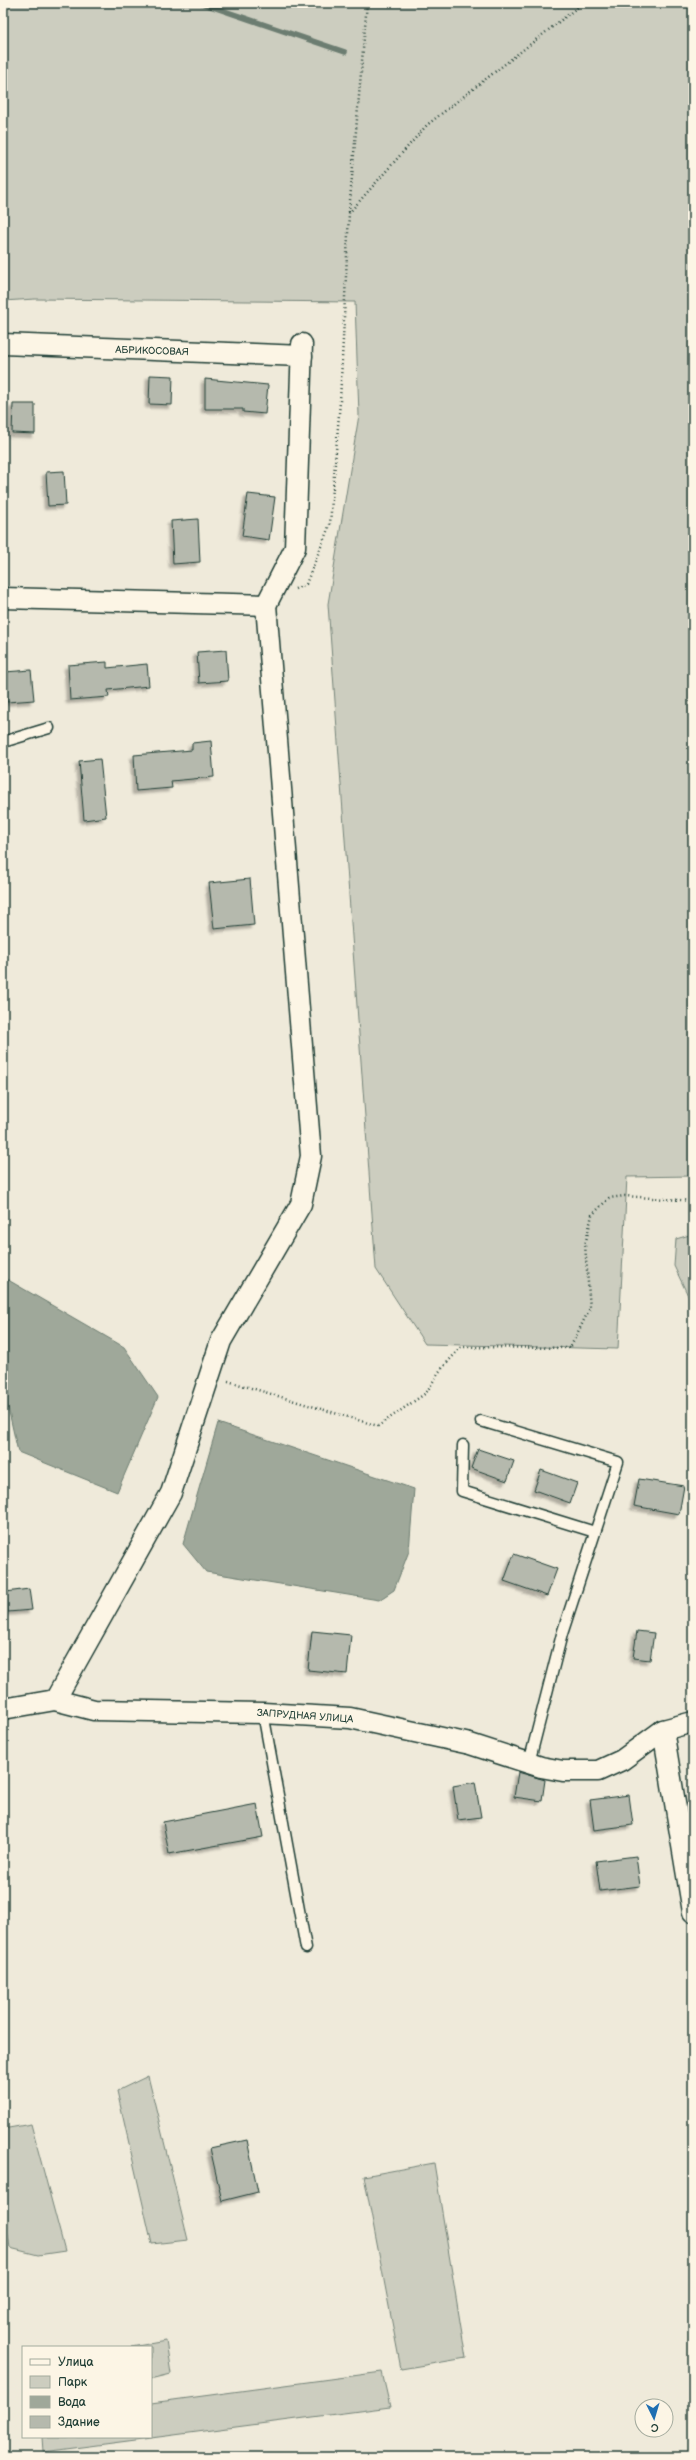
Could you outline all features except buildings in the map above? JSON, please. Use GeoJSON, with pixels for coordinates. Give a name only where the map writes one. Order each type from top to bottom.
{"type":"FeatureCollection","features":[{"type":"Feature","properties":{"kind":"street","name":"АБРИКОСОВАЯ"},"geometry":{"type":"LineString","coordinates":[[3,344],[302,350],[295,548],[266,604]]}},
{"type":"Feature","properties":{"kind":"street"},"geometry":{"type":"LineString","coordinates":[[3,598],[266,604],[311,1156],[301,1204],[221,1341],[171,1493],[55,1700]]}},
{"type":"Feature","properties":{"kind":"street","name":"ЗАПРУДНАЯ УЛИЦА"},"geometry":{"type":"LineString","coordinates":[[3,1709],[55,1700],[94,1710],[263,1713],[350,1718],[470,1744],[529,1763],[563,1771],[598,1771],[622,1760],[663,1730]]}},
{"type":"Feature","properties":{"kind":"street"},"geometry":{"type":"LineString","coordinates":[[693,1722],[663,1730],[691,1891],[693,1912]]}},
{"type":"Feature","properties":{"kind":"lane"},"geometry":{"type":"LineString","coordinates":[[3,742],[49,728]]}},
{"type":"Feature","properties":{"kind":"lane"},"geometry":{"type":"LineString","coordinates":[[481,1421],[618,1462],[562,1634],[529,1763]]}},
{"type":"Feature","properties":{"kind":"lane"},"geometry":{"type":"LineString","coordinates":[[463,1445],[462,1491],[595,1532]]}},
{"type":"Feature","properties":{"kind":"lane"},"geometry":{"type":"LineString","coordinates":[[263,1713],[306,1948]]}},
{"type":"Feature","properties":{"kind":"path"},"geometry":{"type":"LineString","coordinates":[[293,591],[306,584],[330,524],[340,402],[349,213],[367,3]]}},
{"type":"Feature","properties":{"kind":"path"},"geometry":{"type":"LineString","coordinates":[[349,213],[427,125],[584,3]]}},
{"type":"Feature","properties":{"kind":"path"},"geometry":{"type":"LineString","coordinates":[[210,1376],[378,1426],[426,1394],[439,1372],[461,1347],[570,1348],[590,1308],[585,1245],[592,1215],[610,1198],[625,1196],[693,1201]]}},
{"type":"Feature","properties":{"kind":"green space"},"geometry":{"type":"Polygon","coordinates":[[[3,3],[693,3],[693,1176],[627,1177],[618,1349],[425,1344],[376,1269],[328,604],[359,415],[355,302],[35,299],[3,301],[3,3]]]}},
{"type":"Feature","properties":{"kind":"green space"},"geometry":{"type":"Polygon","coordinates":[[[693,1234],[693,1306],[674,1266],[676,1239],[693,1234]]]}},
{"type":"Feature","properties":{"kind":"green space"},"geometry":{"type":"Polygon","coordinates":[[[148,2076],[188,2240],[152,2244],[117,2091],[148,2076]]]}},
{"type":"Feature","properties":{"kind":"green space"},"geometry":{"type":"Polygon","coordinates":[[[31,2124],[65,2251],[38,2255],[10,2248],[3,2203],[3,2129],[31,2124]]]}},
{"type":"Feature","properties":{"kind":"green space"},"geometry":{"type":"Polygon","coordinates":[[[434,2163],[466,2358],[401,2369],[364,2176],[434,2163]]]}},
{"type":"Feature","properties":{"kind":"green space"},"geometry":{"type":"Polygon","coordinates":[[[166,2341],[171,2374],[152,2379],[152,2346],[137,2346],[166,2341]]]}},
{"type":"Feature","properties":{"kind":"green space"},"geometry":{"type":"Polygon","coordinates":[[[382,2372],[390,2407],[152,2438],[152,2403],[382,2372]]]}},
{"type":"Feature","properties":{"kind":"green space"},"geometry":{"type":"Polygon","coordinates":[[[42,2438],[151,2438],[43,2452],[42,2438]]]}},
{"type":"Feature","properties":{"kind":"water"},"geometry":{"type":"Polygon","coordinates":[[[3,1277],[124,1347],[158,1397],[117,1492],[18,1452],[3,1385],[3,1277]]]}},
{"type":"Feature","properties":{"kind":"water"},"geometry":{"type":"Polygon","coordinates":[[[218,1423],[414,1489],[409,1551],[394,1590],[379,1600],[206,1572],[183,1544],[218,1423]]]}},
{"type":"Feature","properties":{"kind":"waterway"},"geometry":{"type":"LineString","coordinates":[[201,3],[345,52]]}}]}
